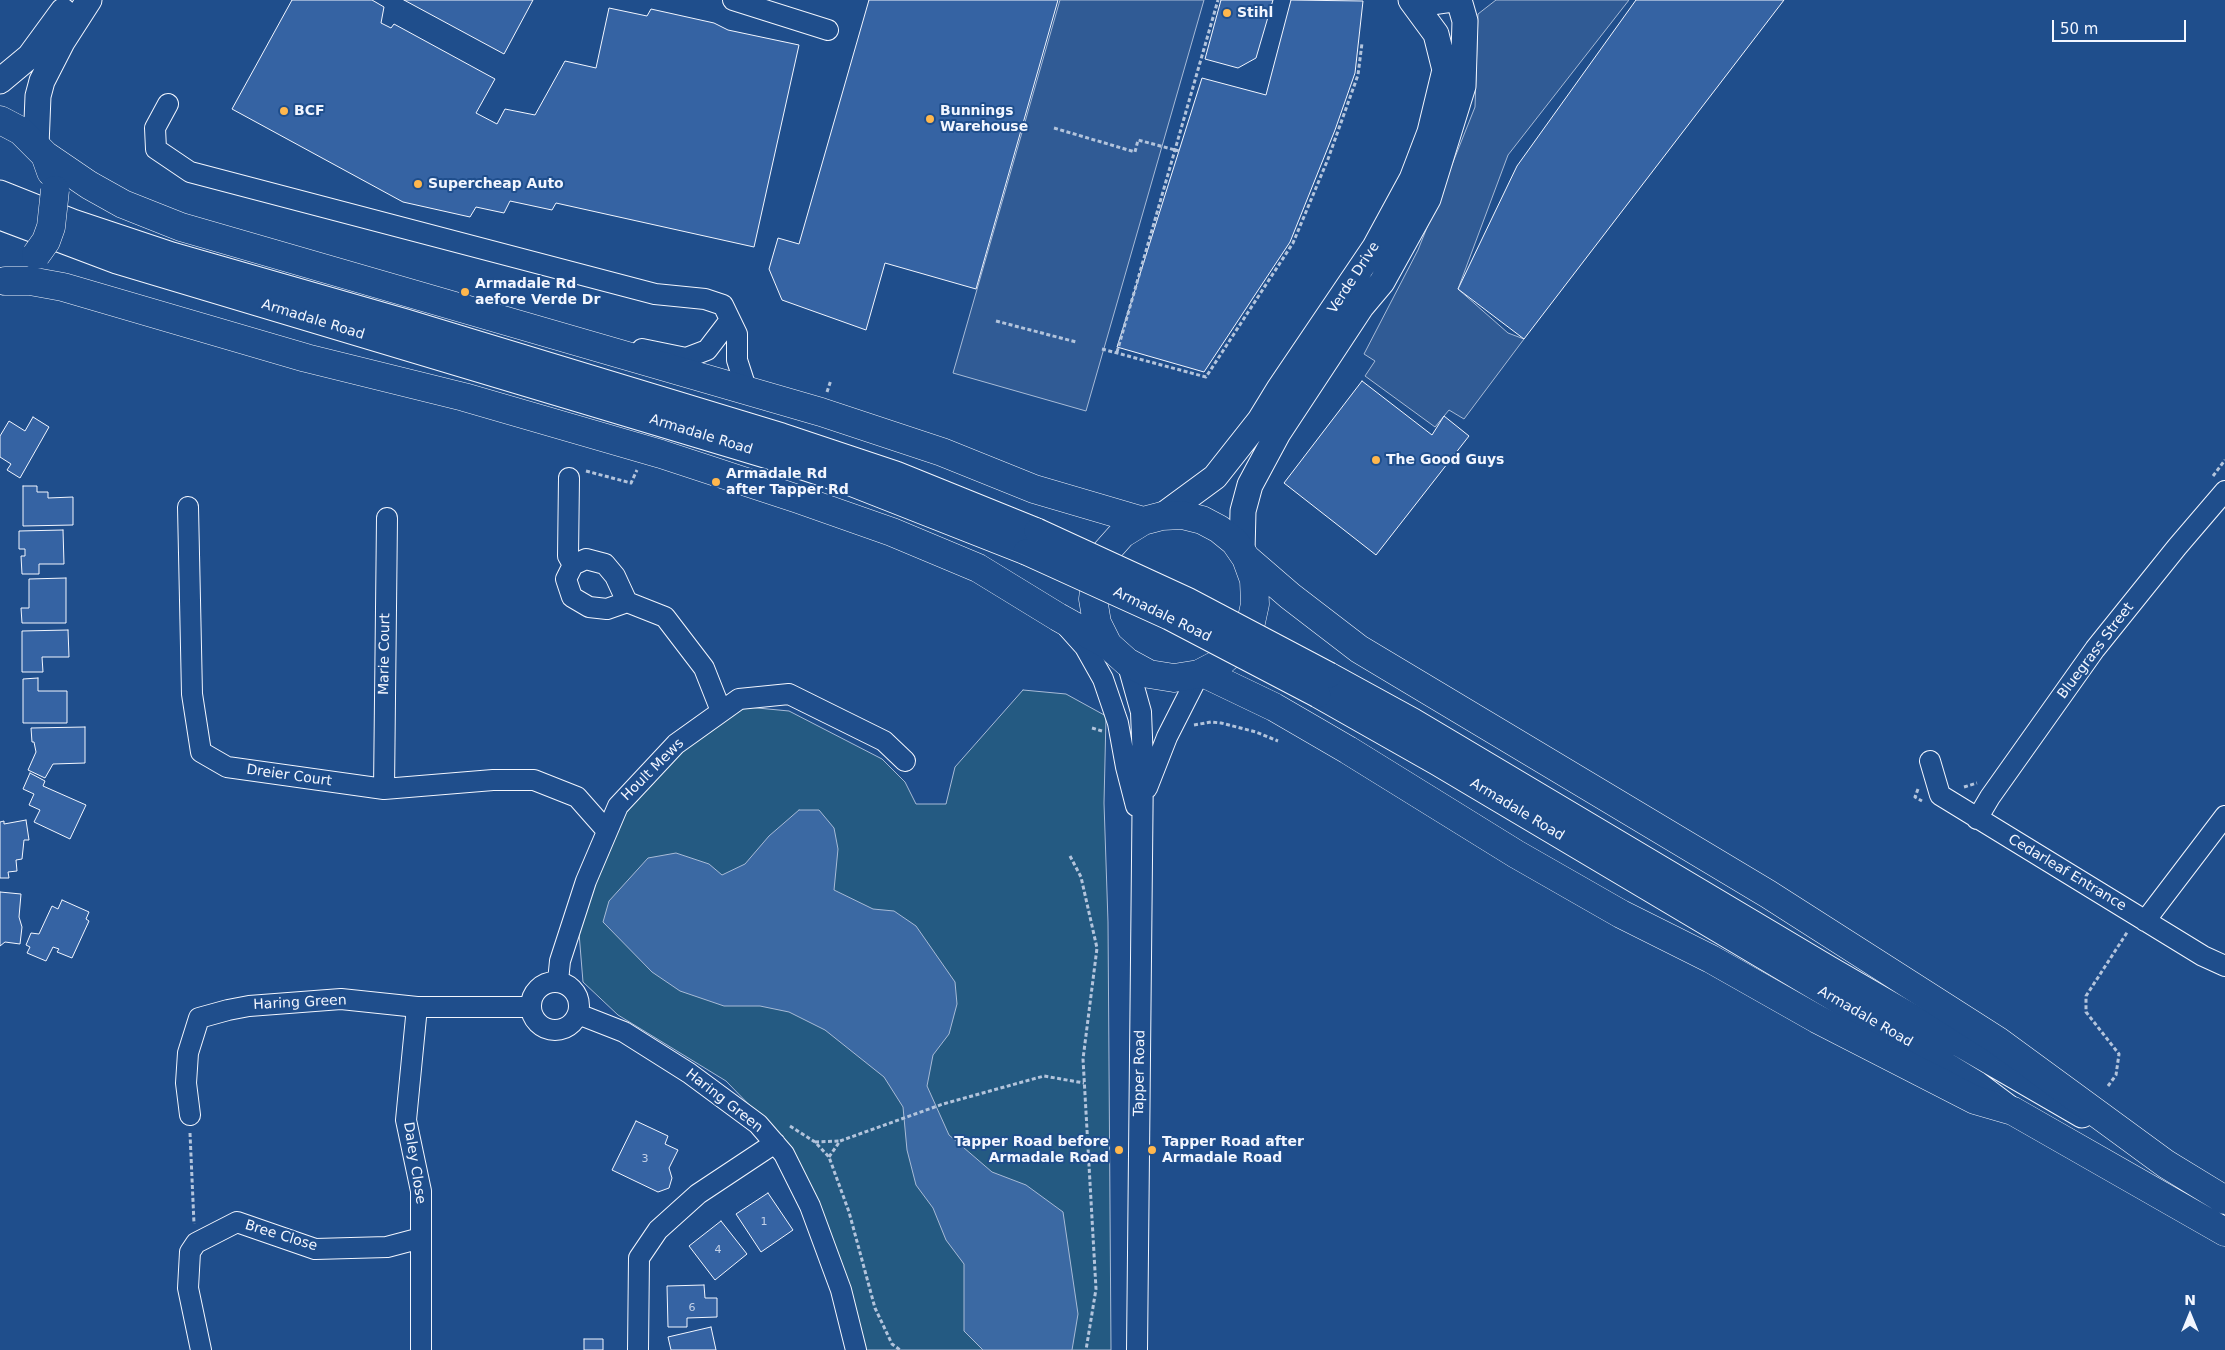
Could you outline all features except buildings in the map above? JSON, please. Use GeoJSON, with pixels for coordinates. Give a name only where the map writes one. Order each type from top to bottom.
{"type":"FeatureCollection","features":[{"type":"Feature","properties":{"kind":"highway"},"geometry":{"type":"LineString","coordinates":[[0,120],[21,132],[40,150],[88,185],[122,204],[181,227],[330,268],[867,426],[1034,489],[1153,519]]}},
{"type":"Feature","properties":{"kind":"highway"},"geometry":{"type":"LineString","coordinates":[[2,281],[21,271],[36,255],[46,241],[51,227],[54,190],[40,150]]}},
{"type":"Feature","properties":{"kind":"highway"},"geometry":{"type":"LineString","coordinates":[[2,281],[30,281],[63,287],[306,358],[464,397],[661,454],[873,526],[978,568],[1149,674],[1174,678],[1201,673],[1220,663],[1238,647],[1250,627],[1255,604],[1255,588],[1244,555]]}},
{"type":"Feature","properties":{"kind":"highway"},"geometry":{"type":"LineString","coordinates":[[1117,654],[1097,623],[1092,599],[1096,575],[1106,552],[1122,534],[1153,519],[1182,516],[1202,520],[1219,529],[1234,542],[1244,555],[1290,596],[1359,649],[1792,910],[1998,1042],[2166,1164]]}},
{"type":"Feature","properties":{"kind":"highway"},"geometry":{"type":"LineString","coordinates":[[1201,673],[1274,707],[1348,750],[1516,854],[1621,914],[1711,959],[1817,1019],[1975,1100],[2013,1111]]}},
{"type":"Feature","properties":{"kind":"highway","name":"Armadale Road"},"geometry":{"type":"LineString","coordinates":[[2013,1111],[2225,1232]]}},
{"type":"Feature","properties":{"kind":"highway","name":"Armadale Road"},"geometry":{"type":"LineString","coordinates":[[2166,1164],[2225,1200]]}},
{"type":"Feature","properties":{"kind":"main road"},"geometry":{"type":"LineString","coordinates":[[0,81],[30,56],[71,0]]}},
{"type":"Feature","properties":{"kind":"main road"},"geometry":{"type":"LineString","coordinates":[[40,150],[38,96],[42,82],[62,42],[89,0]]}},
{"type":"Feature","properties":{"kind":"main road","name":"Verde Drive"},"geometry":{"type":"LineString","coordinates":[[1153,519],[1215,477],[1260,420],[1279,388],[1375,246],[1412,179],[1430,132],[1445,70],[1436,34],[1411,0]]}},
{"type":"Feature","properties":{"kind":"main road"},"geometry":{"type":"LineString","coordinates":[[1416,0],[1426,3],[1447,0]]}},
{"type":"Feature","properties":{"kind":"main road","name":"Verde Drive"},"geometry":{"type":"LineString","coordinates":[[1244,555],[1243,511],[1250,485],[1278,433],[1361,308],[1382,282],[1428,199],[1463,86],[1465,21],[1459,0]]}},
{"type":"Feature","properties":{"kind":"main road","name":"Armadale Road"},"geometry":{"type":"LineString","coordinates":[[0,193],[73,222],[172,255],[406,322],[791,438],[896,474],[1031,542],[1169,617],[1323,685],[1413,721],[1836,973],[2166,1164]]}},
{"type":"Feature","properties":{"kind":"main road","name":"Armadale Road"},"geometry":{"type":"LineString","coordinates":[[0,217],[117,261],[775,458],[1031,542]]}},
{"type":"Feature","properties":{"kind":"main road","name":"Armadale Road"},"geometry":{"type":"LineString","coordinates":[[1323,685],[1438,763],[1916,1047],[1977,1084],[2013,1111]]}},
{"type":"Feature","properties":{"kind":"street"},"geometry":{"type":"LineString","coordinates":[[733,0],[828,30]]}},
{"type":"Feature","properties":{"kind":"street"},"geometry":{"type":"LineString","coordinates":[[168,104],[155,128],[156,149],[190,172],[655,294],[705,299],[723,305],[737,334],[737,360],[747,391]]}},
{"type":"Feature","properties":{"kind":"street"},"geometry":{"type":"LineString","coordinates":[[606,350],[648,348],[686,358],[707,350],[730,320]]}},
{"type":"Feature","properties":{"kind":"street"},"geometry":{"type":"LineString","coordinates":[[569,478],[568,556],[573,565]]}},
{"type":"Feature","properties":{"kind":"street","name":"Bluegrass Street"},"geometry":{"type":"LineString","coordinates":[[1977,819],[1990,796],[2095,650],[2177,546],[2225,491]]}},
{"type":"Feature","properties":{"kind":"street","name":"Dreier Court"},"geometry":{"type":"LineString","coordinates":[[188,507],[192,694],[201,752],[227,767],[384,789],[493,780],[534,780],[577,797],[607,831]]}},
{"type":"Feature","properties":{"kind":"street","name":"Marie Court"},"geometry":{"type":"LineString","coordinates":[[384,789],[387,518]]}},
{"type":"Feature","properties":{"kind":"street"},"geometry":{"type":"LineString","coordinates":[[626,602],[615,576],[605,564],[586,559],[573,565],[566,579],[572,596],[589,607],[607,609],[626,602],[665,617],[704,668],[721,711]]}},
{"type":"Feature","properties":{"kind":"street"},"geometry":{"type":"LineString","coordinates":[[1058,617],[1085,647],[1103,679],[1118,723],[1126,767],[1142,829]]}},
{"type":"Feature","properties":{"kind":"street","name":"Tapper Road"},"geometry":{"type":"LineString","coordinates":[[1117,654],[1141,712],[1143,797],[1137,1350]]}},
{"type":"Feature","properties":{"kind":"street","name":"Tapper Road"},"geometry":{"type":"LineString","coordinates":[[1143,797],[1167,737],[1201,673]]}},
{"type":"Feature","properties":{"kind":"street","name":"Hoult Mews"},"geometry":{"type":"LineString","coordinates":[[558,981],[560,961],[586,881],[618,806],[676,744],[739,699],[789,694],[884,742],[905,761]]}},
{"type":"Feature","properties":{"kind":"street","name":"Cedarleaf Entrance"},"geometry":{"type":"LineString","coordinates":[[1930,761],[1940,795],[2137,924],[2225,966]]}},
{"type":"Feature","properties":{"kind":"street"},"geometry":{"type":"LineString","coordinates":[[2137,924],[2225,816]]}},
{"type":"Feature","properties":{"kind":"street"},"geometry":{"type":"LineString","coordinates":[[558,981],[572,988],[580,1002],[578,1014],[566,1028],[554,1030],[538,1023],[531,1007],[534,993],[547,983],[558,981]]}},
{"type":"Feature","properties":{"kind":"street","name":"Haring Green"},"geometry":{"type":"LineString","coordinates":[[190,1114],[186,1084],[188,1053],[199,1018],[249,1006],[340,999],[417,1007],[531,1007]]}},
{"type":"Feature","properties":{"kind":"street","name":"Daley Close"},"geometry":{"type":"LineString","coordinates":[[417,1007],[406,1120],[421,1191],[421,1350]]}},
{"type":"Feature","properties":{"kind":"street","name":"Haring Green"},"geometry":{"type":"LineString","coordinates":[[578,1014],[624,1032],[689,1073],[758,1124],[775,1143],[784,1154],[810,1206],[840,1290],[856,1350]]}},
{"type":"Feature","properties":{"kind":"street"},"geometry":{"type":"LineString","coordinates":[[638,1350],[639,1258],[658,1230],[698,1194],[775,1143]]}},
{"type":"Feature","properties":{"kind":"street","name":"Bree Close"},"geometry":{"type":"LineString","coordinates":[[196,1243],[237,1222],[315,1249],[387,1247],[421,1238]]}},
{"type":"Feature","properties":{"kind":"street"},"geometry":{"type":"LineString","coordinates":[[196,1243],[190,1252],[188,1288],[201,1350]]}},
{"type":"Feature","properties":{"kind":"path"},"geometry":{"type":"LineString","coordinates":[[1117,352],[1177,150],[1218,0]]}},
{"type":"Feature","properties":{"kind":"path"},"geometry":{"type":"LineString","coordinates":[[1102,349],[1206,377],[1293,243],[1328,159],[1358,75],[1362,43]]}},
{"type":"Feature","properties":{"kind":"path"},"geometry":{"type":"LineString","coordinates":[[1054,128],[1135,152],[1138,140],[1177,150]]}},
{"type":"Feature","properties":{"kind":"path"},"geometry":{"type":"LineString","coordinates":[[996,321],[1076,342]]}},
{"type":"Feature","properties":{"kind":"path"},"geometry":{"type":"LineString","coordinates":[[569,478],[572,467],[631,483],[641,463]]}},
{"type":"Feature","properties":{"kind":"path"},"geometry":{"type":"LineString","coordinates":[[1070,856],[1081,877],[1096,948],[1084,1059],[1096,1289],[1086,1350]]}},
{"type":"Feature","properties":{"kind":"path"},"geometry":{"type":"LineString","coordinates":[[2108,1086],[2116,1075],[2119,1054],[2086,1012],[2086,996],[2137,924]]}},
{"type":"Feature","properties":{"kind":"path"},"geometry":{"type":"LineString","coordinates":[[815,1142],[840,1141],[943,1104],[1044,1076],[1084,1083]]}},
{"type":"Feature","properties":{"kind":"path"},"geometry":{"type":"LineString","coordinates":[[190,1114],[196,1243]]}},
{"type":"Feature","properties":{"kind":"path"},"geometry":{"type":"LineString","coordinates":[[790,1126],[815,1142],[830,1158],[849,1212],[875,1308],[892,1344],[900,1350]]}},
{"type":"Feature","properties":{"kind":"path"},"geometry":{"type":"LineString","coordinates":[[830,1158],[840,1141]]}},
{"type":"Feature","properties":{"kind":"shaded area"},"geometry":{"type":"Polygon","coordinates":[[[1060,0],[1204,0],[1086,411],[953,373],[1060,0]]]}},
{"type":"Feature","properties":{"kind":"shaded area"},"geometry":{"type":"Polygon","coordinates":[[[1496,0],[1629,0],[1508,155],[1458,289],[1508,333],[1524,339],[1464,419],[1449,410],[1435,427],[1365,376],[1375,361],[1364,354],[1418,250],[1475,107],[1478,14],[1496,0]]]}},
{"type":"Feature","properties":{"kind":"shaded area"},"geometry":{"type":"Polygon","coordinates":[[[1023,690],[1066,694],[1106,716],[1104,803],[1108,922],[1111,1350],[863,1350],[791,1148],[726,1081],[618,1015],[583,982],[579,933],[609,836],[652,778],[711,724],[747,707],[789,711],[882,759],[905,782],[916,804],[946,804],[955,767],[1023,690]]]}},
{"type":"Feature","properties":{"kind":"shaded area"},"geometry":{"type":"Polygon","coordinates":[[[799,810],[819,810],[834,828],[838,849],[834,890],[873,909],[894,911],[916,926],[955,982],[957,1004],[949,1034],[933,1055],[927,1086],[949,1135],[992,1172],[1026,1185],[1063,1212],[1078,1314],[1072,1350],[983,1350],[964,1331],[964,1264],[946,1240],[933,1208],[916,1185],[907,1150],[903,1107],[884,1077],[825,1030],[789,1012],[760,1006],[724,1006],[680,991],[652,972],[603,922],[609,901],[648,858],[676,853],[709,864],[722,875],[745,864],[769,836],[799,810]]]}},
{"type":"Feature","properties":{"kind":"place","name":"Stihl"},"geometry":{"type":"Point","coordinates":[1227,13]}},
{"type":"Feature","properties":{"kind":"place","name":"BCF"},"geometry":{"type":"Point","coordinates":[284,111]}},
{"type":"Feature","properties":{"kind":"place","name":"Bunnings Warehouse"},"geometry":{"type":"Point","coordinates":[930,119]}},
{"type":"Feature","properties":{"kind":"place","name":"Supercheap Auto"},"geometry":{"type":"Point","coordinates":[418,184]}},
{"type":"Feature","properties":{"kind":"place","name":"Armadale Rd aefore Verde Dr"},"geometry":{"type":"Point","coordinates":[465,292]}},
{"type":"Feature","properties":{"kind":"place","name":"The Good Guys"},"geometry":{"type":"Point","coordinates":[1376,460]}},
{"type":"Feature","properties":{"kind":"place","name":"Armadale Rd after Tapper Rd"},"geometry":{"type":"Point","coordinates":[716,482]}},
{"type":"Feature","properties":{"kind":"place","name":"Tapper Road before Armadale Road"},"geometry":{"type":"Point","coordinates":[1119,1150]}},
{"type":"Feature","properties":{"kind":"place","name":"Tapper Road after Armadale Road"},"geometry":{"type":"Point","coordinates":[1152,1150]}}]}
